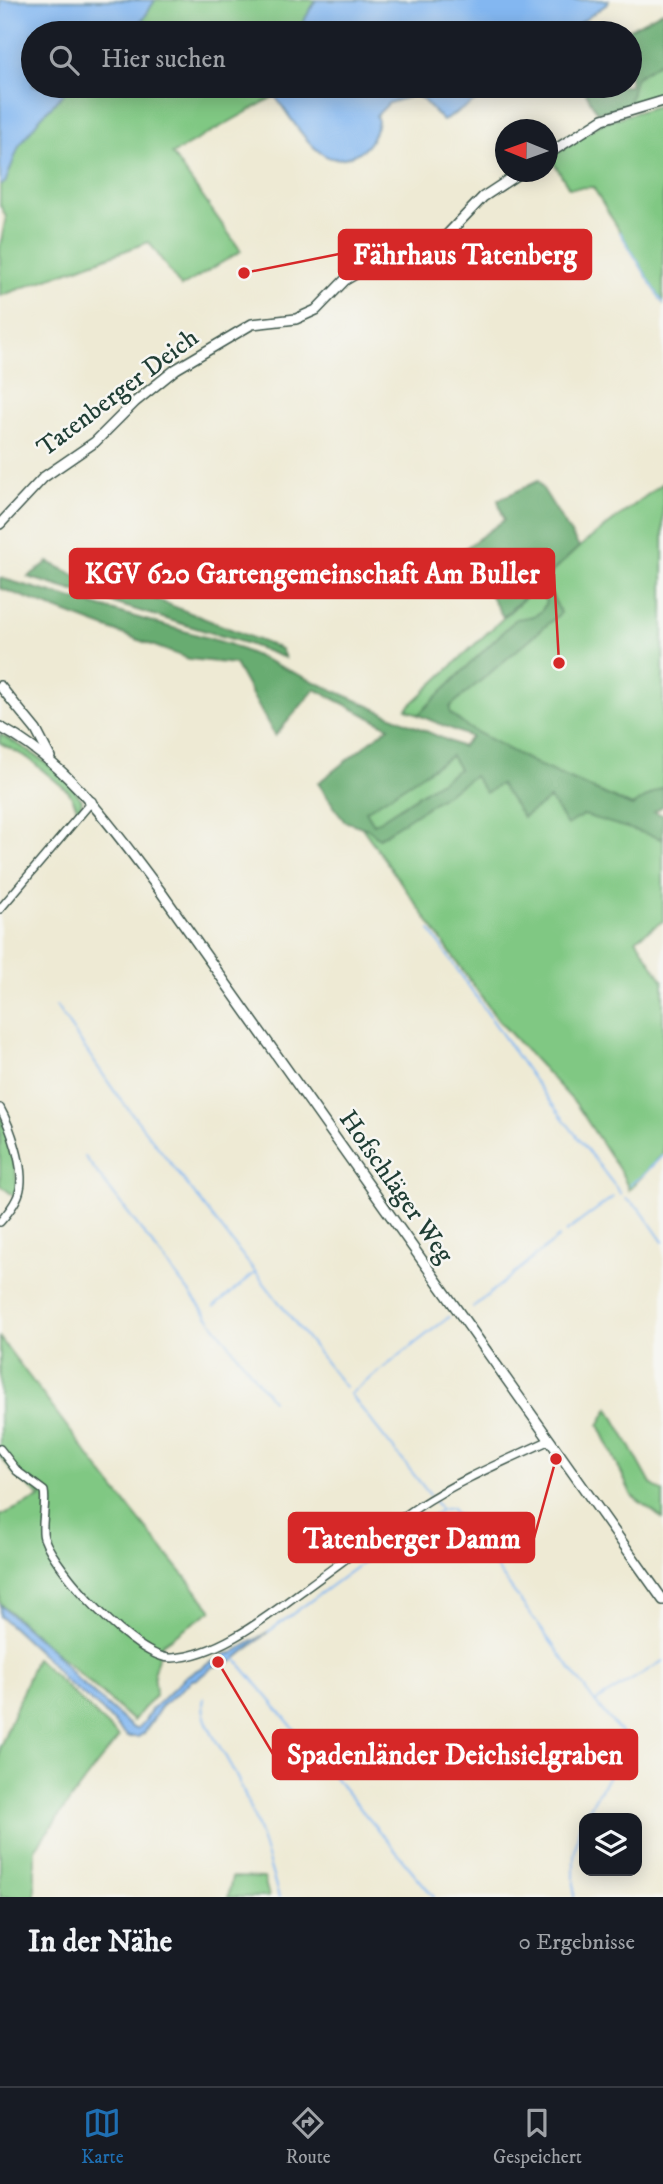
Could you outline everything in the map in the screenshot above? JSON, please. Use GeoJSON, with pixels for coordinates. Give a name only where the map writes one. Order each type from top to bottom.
{"type":"FeatureCollection","features":[{"type":"Feature","properties":{"kind":"street"},"geometry":{"type":"LineString","coordinates":[[558,148],[603,119],[663,102]]}},
{"type":"Feature","properties":{"kind":"street","name":"Tatenberger Deich"},"geometry":{"type":"LineString","coordinates":[[0,524],[44,477],[95,442],[135,402],[176,369],[251,324],[296,319],[316,310],[345,280],[376,262],[407,256],[442,240],[483,197],[506,182]]}},
{"type":"Feature","properties":{"kind":"street"},"geometry":{"type":"LineString","coordinates":[[0,686],[36,730],[52,762]]}},
{"type":"Feature","properties":{"kind":"street"},"geometry":{"type":"LineString","coordinates":[[0,727],[33,746],[52,762]]}},
{"type":"Feature","properties":{"kind":"street","name":"Hofschläger Weg"},"geometry":{"type":"LineString","coordinates":[[52,762],[92,801],[169,903],[663,1600]]}},
{"type":"Feature","properties":{"kind":"street"},"geometry":{"type":"LineString","coordinates":[[0,908],[92,801]]}},
{"type":"Feature","properties":{"kind":"street"},"geometry":{"type":"LineString","coordinates":[[0,1108],[7,1121],[19,1165],[20,1190],[0,1222]]}},
{"type":"Feature","properties":{"kind":"street"},"geometry":{"type":"LineString","coordinates":[[0,1449],[17,1471],[44,1491],[46,1503],[43,1536],[89,1601],[133,1642],[154,1655],[172,1658],[206,1651],[244,1631],[437,1496],[550,1440]]}},
{"type":"Feature","properties":{"kind":"green space"},"geometry":{"type":"Polygon","coordinates":[[[155,0],[316,0],[304,21],[140,21],[155,0]]]}},
{"type":"Feature","properties":{"kind":"green space"},"geometry":{"type":"Polygon","coordinates":[[[663,11],[663,60],[642,74],[642,22],[663,11]]]}},
{"type":"Feature","properties":{"kind":"green space"},"geometry":{"type":"Polygon","coordinates":[[[663,60],[663,99],[628,108],[630,98],[642,98],[642,74],[663,60]]]}},
{"type":"Feature","properties":{"kind":"green space"},"geometry":{"type":"Polygon","coordinates":[[[59,98],[271,98],[172,154],[241,251],[181,287],[149,242],[0,296],[0,246],[6,217],[0,205],[0,184],[5,183],[19,146],[59,98]]]}},
{"type":"Feature","properties":{"kind":"green space"},"geometry":{"type":"Polygon","coordinates":[[[589,98],[630,98],[628,108],[597,112],[589,98]]]}},
{"type":"Feature","properties":{"kind":"green space"},"geometry":{"type":"Polygon","coordinates":[[[663,104],[663,303],[593,187],[569,188],[558,169],[558,151],[604,122],[663,104]]]}},
{"type":"Feature","properties":{"kind":"green space"},"geometry":{"type":"Polygon","coordinates":[[[538,481],[579,547],[503,617],[464,549],[504,520],[498,500],[538,481]]]}},
{"type":"Feature","properties":{"kind":"green space"},"geometry":{"type":"Polygon","coordinates":[[[663,483],[663,787],[632,806],[406,709],[579,547],[663,483]]]}},
{"type":"Feature","properties":{"kind":"green space"},"geometry":{"type":"Polygon","coordinates":[[[48,562],[95,585],[105,579],[281,649],[285,658],[245,643],[28,577],[48,562]]]}},
{"type":"Feature","properties":{"kind":"green space"},"geometry":{"type":"Polygon","coordinates":[[[0,578],[229,644],[462,747],[471,737],[418,715],[516,619],[539,613],[546,601],[542,595],[550,592],[561,613],[453,704],[450,713],[467,727],[538,765],[632,806],[663,787],[663,806],[654,812],[663,815],[663,839],[584,815],[567,825],[550,799],[523,817],[500,784],[486,793],[474,776],[379,838],[368,829],[344,821],[318,783],[389,727],[315,689],[275,736],[235,664],[189,659],[0,588],[0,578]],[[451,756],[366,811],[374,824],[459,769],[451,756]]]}},
{"type":"Feature","properties":{"kind":"green space"},"geometry":{"type":"Polygon","coordinates":[[[0,734],[56,771],[82,800],[79,811],[69,792],[28,758],[0,743],[0,734]]]}},
{"type":"Feature","properties":{"kind":"green space"},"geometry":{"type":"Polygon","coordinates":[[[459,746],[663,840],[663,921],[636,939],[663,981],[663,1154],[629,1190],[622,1174],[576,1104],[498,1020],[354,816],[459,746]]]}},
{"type":"Feature","properties":{"kind":"green space"},"geometry":{"type":"Polygon","coordinates":[[[0,1115],[13,1152],[17,1191],[14,1196],[0,1185],[0,1115]]]}},
{"type":"Feature","properties":{"kind":"green space"},"geometry":{"type":"Polygon","coordinates":[[[0,1338],[111,1485],[212,1610],[162,1644],[154,1671],[156,1694],[133,1721],[0,1603],[0,1516],[41,1497],[16,1476],[0,1456],[0,1338]]]}},
{"type":"Feature","properties":{"kind":"green space"},"geometry":{"type":"Polygon","coordinates":[[[609,1408],[651,1484],[663,1492],[663,1519],[632,1496],[599,1425],[609,1408]]]}},
{"type":"Feature","properties":{"kind":"green space"},"geometry":{"type":"Polygon","coordinates":[[[36,1658],[119,1737],[35,1849],[35,1897],[0,1897],[0,1747],[36,1658]]]}},
{"type":"Feature","properties":{"kind":"green space"},"geometry":{"type":"Polygon","coordinates":[[[232,1877],[264,1878],[269,1897],[228,1897],[232,1877]]]}},
{"type":"Feature","properties":{"kind":"water"},"geometry":{"type":"Polygon","coordinates":[[[0,0],[155,0],[140,21],[21,21],[21,98],[59,98],[19,146],[5,183],[0,184],[0,0]]]}},
{"type":"Feature","properties":{"kind":"water"},"geometry":{"type":"Polygon","coordinates":[[[316,0],[609,0],[583,21],[304,21],[316,0]]]}},
{"type":"Feature","properties":{"kind":"water"},"geometry":{"type":"Polygon","coordinates":[[[276,98],[405,98],[389,103],[376,116],[377,126],[368,145],[351,156],[336,159],[328,157],[304,136],[276,98]]]}},
{"type":"Feature","properties":{"kind":"water"},"geometry":{"type":"Polygon","coordinates":[[[421,98],[480,98],[443,121],[421,98]]]}},
{"type":"Feature","properties":{"kind":"water"},"geometry":{"type":"Polygon","coordinates":[[[0,1605],[53,1651],[76,1678],[133,1728],[138,1728],[151,1710],[186,1676],[226,1654],[233,1653],[269,1631],[233,1661],[213,1667],[192,1680],[161,1707],[144,1733],[138,1737],[127,1737],[102,1710],[64,1680],[50,1662],[0,1616],[0,1605]]]}},
{"type":"Feature","properties":{"kind":"waterway"},"geometry":{"type":"LineString","coordinates":[[620,232],[663,303]]}},
{"type":"Feature","properties":{"kind":"waterway"},"geometry":{"type":"LineString","coordinates":[[430,930],[533,1079],[621,1194]]}},
{"type":"Feature","properties":{"kind":"waterway"},"geometry":{"type":"LineString","coordinates":[[56,1006],[115,1092],[345,1387]]}},
{"type":"Feature","properties":{"kind":"waterway"},"geometry":{"type":"LineString","coordinates":[[629,1185],[663,1155]]}},
{"type":"Feature","properties":{"kind":"waterway"},"geometry":{"type":"LineString","coordinates":[[85,1157],[272,1400]]}},
{"type":"Feature","properties":{"kind":"waterway"},"geometry":{"type":"LineString","coordinates":[[566,1232],[613,1197]]}},
{"type":"Feature","properties":{"kind":"waterway"},"geometry":{"type":"LineString","coordinates":[[625,1198],[640,1209],[663,1242]]}},
{"type":"Feature","properties":{"kind":"waterway"},"geometry":{"type":"LineString","coordinates":[[473,1307],[559,1237]]}},
{"type":"Feature","properties":{"kind":"waterway"},"geometry":{"type":"LineString","coordinates":[[214,1307],[255,1273]]}},
{"type":"Feature","properties":{"kind":"waterway"},"geometry":{"type":"LineString","coordinates":[[430,1495],[350,1394],[449,1317]]}},
{"type":"Feature","properties":{"kind":"waterway"},"geometry":{"type":"LineString","coordinates":[[434,1500],[441,1510],[451,1508],[464,1524],[595,1702],[629,1742],[580,1824],[574,1856],[574,1897]]}},
{"type":"Feature","properties":{"kind":"waterway"},"geometry":{"type":"LineString","coordinates":[[268,1632],[362,1563],[441,1510]]}},
{"type":"Feature","properties":{"kind":"waterway"},"geometry":{"type":"LineString","coordinates":[[235,1658],[434,1897]]}},
{"type":"Feature","properties":{"kind":"waterway"},"geometry":{"type":"LineString","coordinates":[[595,1702],[663,1661]]}},
{"type":"Feature","properties":{"kind":"waterway"},"geometry":{"type":"LineString","coordinates":[[204,1698],[207,1723],[245,1794],[279,1897]]}},
{"type":"Feature","properties":{"kind":"place","name":"Fährhaus Tatenberg"},"geometry":{"type":"Point","coordinates":[244,273]}},
{"type":"Feature","properties":{"kind":"place","name":"KGV 620 Gartengemeinschaft Am Buller"},"geometry":{"type":"Point","coordinates":[559,663]}},
{"type":"Feature","properties":{"kind":"place","name":"Tatenberger Damm"},"geometry":{"type":"Point","coordinates":[556,1459]}},
{"type":"Feature","properties":{"kind":"place","name":"Spadenländer Deichsielgraben"},"geometry":{"type":"Point","coordinates":[218,1662]}}]}
